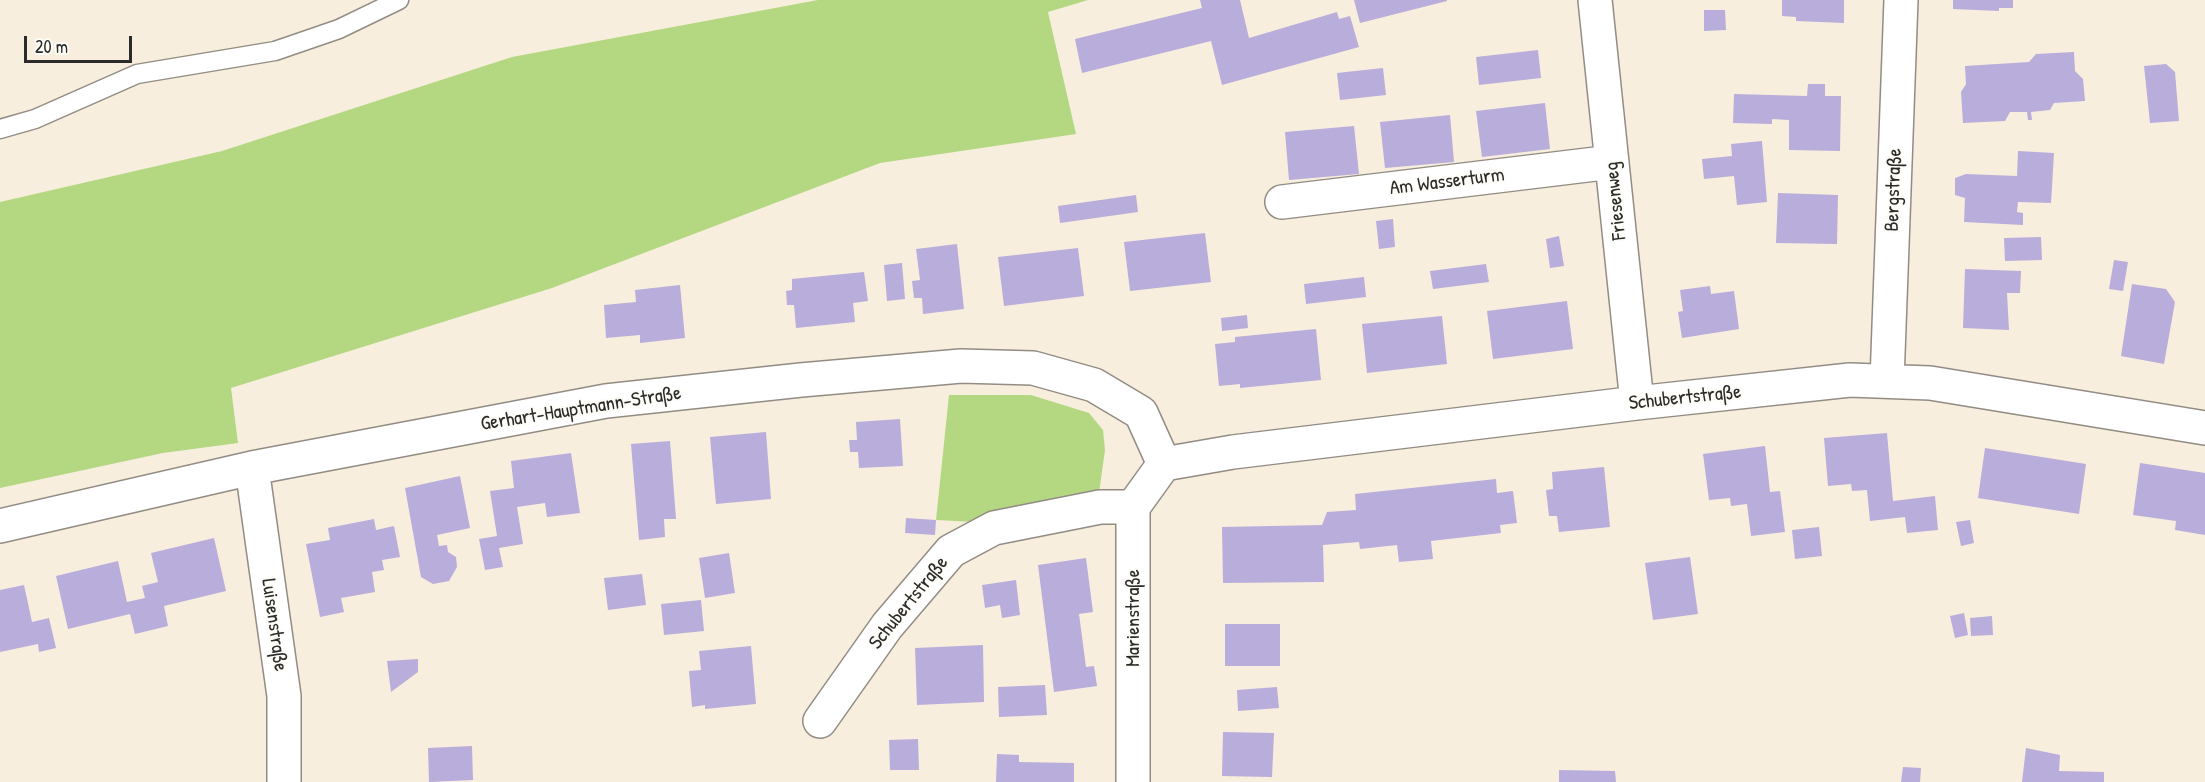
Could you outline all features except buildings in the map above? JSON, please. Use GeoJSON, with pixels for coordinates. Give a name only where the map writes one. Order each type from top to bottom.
{"type":"FeatureCollection","features":[{"type":"Feature","properties":{"kind":"street","name":"Friesenweg"},"geometry":{"type":"LineString","coordinates":[[1595,0],[1637,403]]}},
{"type":"Feature","properties":{"kind":"street","name":"Bergstraße"},"geometry":{"type":"LineString","coordinates":[[1887,381],[1901,0]]}},
{"type":"Feature","properties":{"kind":"street","name":"Am Wasserturm"},"geometry":{"type":"LineString","coordinates":[[1282,202],[1612,162]]}},
{"type":"Feature","properties":{"kind":"street","name":"Gerhart-Hauptmann-Straße"},"geometry":{"type":"LineString","coordinates":[[0,526],[252,468],[606,401],[961,366],[1033,368],[1094,385],[1141,413],[1164,464]]}},
{"type":"Feature","properties":{"kind":"street","name":"Schubertstraße"},"geometry":{"type":"LineString","coordinates":[[1164,464],[1233,452],[1637,403],[1850,380],[1930,383],[2205,428]]}},
{"type":"Feature","properties":{"kind":"street"},"geometry":{"type":"LineString","coordinates":[[1133,507],[1164,464]]}},
{"type":"Feature","properties":{"kind":"street","name":"Luisenstraße"},"geometry":{"type":"LineString","coordinates":[[252,468],[284,696],[284,782]]}},
{"type":"Feature","properties":{"kind":"street","name":"Schubertstraße"},"geometry":{"type":"LineString","coordinates":[[820,721],[886,626],[951,550],[994,528],[1100,507],[1133,507]]}},
{"type":"Feature","properties":{"kind":"street","name":"Marienstraße"},"geometry":{"type":"LineString","coordinates":[[1133,507],[1133,782]]}},
{"type":"Feature","properties":{"kind":"lane"},"geometry":{"type":"LineString","coordinates":[[0,129],[35,119],[137,74],[275,51],[339,29],[399,0]]}},
{"type":"Feature","properties":{"kind":"green space"},"geometry":{"type":"Polygon","coordinates":[[[818,0],[1088,0],[1048,12],[1076,134],[880,163],[552,288],[231,388],[238,443],[163,453],[0,488],[0,202],[222,151],[512,57],[818,0]]]}},
{"type":"Feature","properties":{"kind":"green space"},"geometry":{"type":"Polygon","coordinates":[[[949,395],[1031,395],[1089,413],[1103,430],[1105,450],[1099,493],[974,522],[936,520],[949,395]]]}}]}
